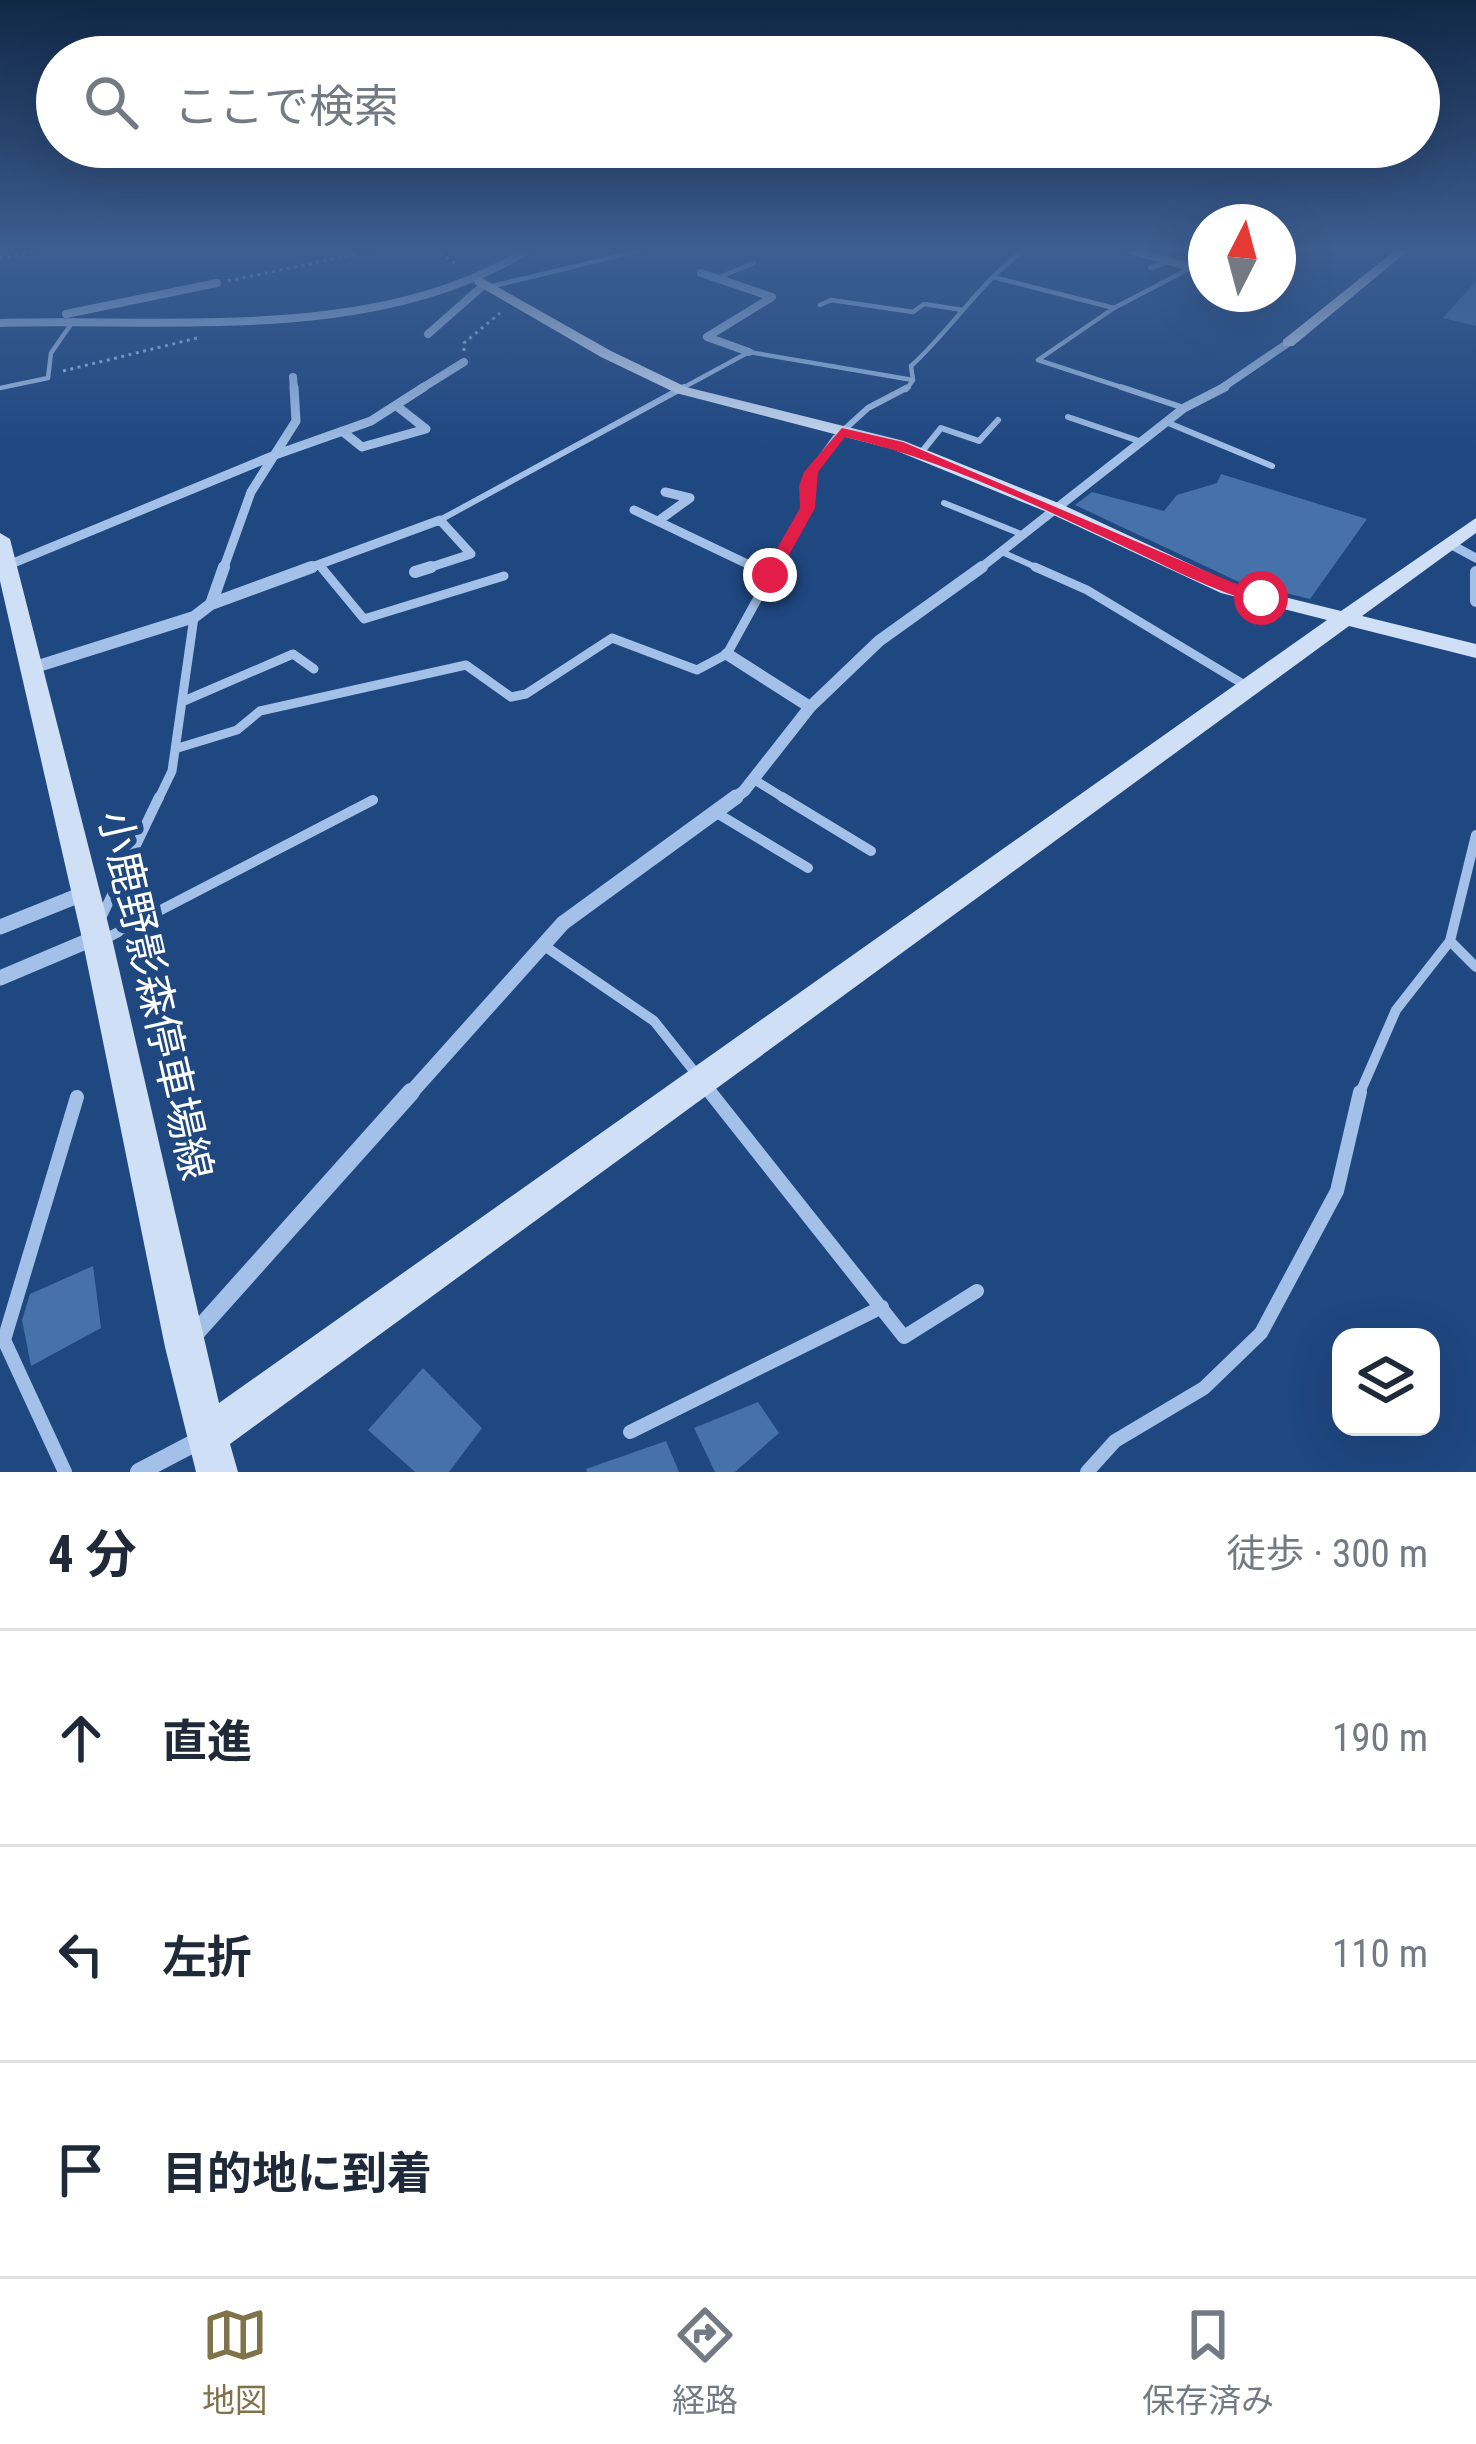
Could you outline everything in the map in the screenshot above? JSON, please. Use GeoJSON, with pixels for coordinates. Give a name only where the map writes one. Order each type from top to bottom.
{"type":"FeatureCollection","features":[{"type":"Feature","properties":{"kind":"street"},"geometry":{"type":"LineString","coordinates":[[51,322],[58,318]]}},
{"type":"Feature","properties":{"kind":"street"},"geometry":{"type":"LineString","coordinates":[[0,323],[301,318]]}},
{"type":"Feature","properties":{"kind":"street"},"geometry":{"type":"LineString","coordinates":[[428,334],[447,318]]}},
{"type":"Feature","properties":{"kind":"street"},"geometry":{"type":"LineString","coordinates":[[544,318],[681,390],[920,454],[1054,508],[1228,589],[1476,651]]}},
{"type":"Feature","properties":{"kind":"street"},"geometry":{"type":"LineString","coordinates":[[743,318],[707,337],[749,352]]}},
{"type":"Feature","properties":{"kind":"street"},"geometry":{"type":"LineString","coordinates":[[184,1346],[563,923],[716,812],[753,779],[810,706],[879,641],[1002,552],[1166,422],[1226,387],[1319,318]]}},
{"type":"Feature","properties":{"kind":"street"},"geometry":{"type":"LineString","coordinates":[[3,552],[342,431],[398,407],[464,362]]}},
{"type":"Feature","properties":{"kind":"street"},"geometry":{"type":"LineString","coordinates":[[211,604],[251,492],[296,421],[293,377]]}},
{"type":"Feature","properties":{"kind":"street"},"geometry":{"type":"LineString","coordinates":[[342,431],[362,447],[426,429],[398,407]]}},
{"type":"Feature","properties":{"kind":"street"},"geometry":{"type":"LineString","coordinates":[[661,519],[690,498],[665,492]]}},
{"type":"Feature","properties":{"kind":"street"},"geometry":{"type":"LineString","coordinates":[[634,510],[770,575]]}},
{"type":"Feature","properties":{"kind":"street"},"geometry":{"type":"LineString","coordinates":[[32,668],[194,617],[211,604],[440,520],[471,554],[415,572]]}},
{"type":"Feature","properties":{"kind":"street"},"geometry":{"type":"LineString","coordinates":[[139,1472],[213,1454],[704,1079],[1342,619],[1463,551],[1476,524]]}},
{"type":"Feature","properties":{"kind":"street","name":"小鹿野影森停車場線"},"geometry":{"type":"LineString","coordinates":[[3,552],[97,937],[184,1346],[213,1454]]}},
{"type":"Feature","properties":{"kind":"street"},"geometry":{"type":"LineString","coordinates":[[1476,572],[1476,601]]}},
{"type":"Feature","properties":{"kind":"street"},"geometry":{"type":"LineString","coordinates":[[727,654],[810,706]]}},
{"type":"Feature","properties":{"kind":"street"},"geometry":{"type":"LineString","coordinates":[[0,927],[86,892]]}},
{"type":"Feature","properties":{"kind":"street"},"geometry":{"type":"LineString","coordinates":[[0,978],[97,937]]}},
{"type":"Feature","properties":{"kind":"lane"},"geometry":{"type":"LineString","coordinates":[[178,748],[237,730],[260,711],[466,665],[511,698],[526,694],[612,638],[697,670],[727,654],[807,508],[811,472],[868,408],[905,392],[913,380],[911,366],[957,318]]}},
{"type":"Feature","properties":{"kind":"lane"},"geometry":{"type":"LineString","coordinates":[[1100,318],[1038,359],[1184,409]]}},
{"type":"Feature","properties":{"kind":"lane"},"geometry":{"type":"LineString","coordinates":[[0,388],[51,374],[51,353],[74,320]]}},
{"type":"Feature","properties":{"kind":"lane"},"geometry":{"type":"LineString","coordinates":[[440,520],[749,352],[913,380]]}},
{"type":"Feature","properties":{"kind":"lane"},"geometry":{"type":"LineString","coordinates":[[1068,417],[1142,442]]}},
{"type":"Feature","properties":{"kind":"lane"},"geometry":{"type":"LineString","coordinates":[[920,454],[941,428],[980,441],[998,420]]}},
{"type":"Feature","properties":{"kind":"lane"},"geometry":{"type":"LineString","coordinates":[[1166,422],[1272,466]]}},
{"type":"Feature","properties":{"kind":"lane"},"geometry":{"type":"LineString","coordinates":[[944,503],[1021,534]]}},
{"type":"Feature","properties":{"kind":"lane"},"geometry":{"type":"LineString","coordinates":[[1002,552],[1087,590],[1248,687]]}},
{"type":"Feature","properties":{"kind":"lane"},"geometry":{"type":"LineString","coordinates":[[320,566],[364,619],[505,575]]}},
{"type":"Feature","properties":{"kind":"lane"},"geometry":{"type":"LineString","coordinates":[[97,937],[172,771],[194,617]]}},
{"type":"Feature","properties":{"kind":"lane"},"geometry":{"type":"LineString","coordinates":[[184,701],[293,654],[314,669]]}},
{"type":"Feature","properties":{"kind":"lane"},"geometry":{"type":"LineString","coordinates":[[753,779],[871,851]]}},
{"type":"Feature","properties":{"kind":"lane"},"geometry":{"type":"LineString","coordinates":[[97,937],[373,800]]}},
{"type":"Feature","properties":{"kind":"lane"},"geometry":{"type":"LineString","coordinates":[[716,812],[808,868]]}},
{"type":"Feature","properties":{"kind":"lane"},"geometry":{"type":"LineString","coordinates":[[1087,1472],[1115,1441],[1204,1388],[1261,1333],[1337,1191],[1355,1104],[1396,1010],[1450,941],[1476,836]]}},
{"type":"Feature","properties":{"kind":"lane"},"geometry":{"type":"LineString","coordinates":[[1450,941],[1476,967]]}},
{"type":"Feature","properties":{"kind":"lane"},"geometry":{"type":"LineString","coordinates":[[543,945],[654,1021],[904,1337],[976,1291]]}},
{"type":"Feature","properties":{"kind":"lane"},"geometry":{"type":"LineString","coordinates":[[65,1472],[2,1341],[77,1096]]}},
{"type":"Feature","properties":{"kind":"lane"},"geometry":{"type":"LineString","coordinates":[[630,1432],[882,1306]]}},
{"type":"Feature","properties":{"kind":"path"},"geometry":{"type":"LineString","coordinates":[[464,362],[464,343],[495,318]]}},
{"type":"Feature","properties":{"kind":"path"},"geometry":{"type":"LineString","coordinates":[[51,374],[208,336]]}},
{"type":"Feature","properties":{"kind":"building"},"geometry":{"type":"Polygon","coordinates":[[[1443,318],[1476,318],[1476,326],[1443,318]]]}},
{"type":"Feature","properties":{"kind":"building"},"geometry":{"type":"Polygon","coordinates":[[[1221,474],[1367,519],[1310,599],[1237,581],[1075,505],[1092,492],[1164,511],[1177,495],[1217,483],[1221,474]]]}},
{"type":"Feature","properties":{"kind":"building"},"geometry":{"type":"Polygon","coordinates":[[[93,1266],[101,1328],[31,1366],[22,1320],[30,1294],[93,1266]]]}},
{"type":"Feature","properties":{"kind":"building"},"geometry":{"type":"Polygon","coordinates":[[[423,1368],[482,1428],[449,1472],[415,1472],[368,1430],[423,1368]]]}},
{"type":"Feature","properties":{"kind":"building"},"geometry":{"type":"Polygon","coordinates":[[[758,1402],[779,1433],[735,1472],[715,1472],[694,1428],[758,1402]]]}},
{"type":"Feature","properties":{"kind":"building"},"geometry":{"type":"Polygon","coordinates":[[[666,1441],[679,1472],[587,1472],[586,1469],[666,1441]]]}},
{"type":"Feature","properties":{"kind":"route"},"geometry":{"type":"LineString","coordinates":[[770,575],[807,508],[811,472],[842,432],[898,445],[1054,508],[1228,589],[1261,598]]}}]}
